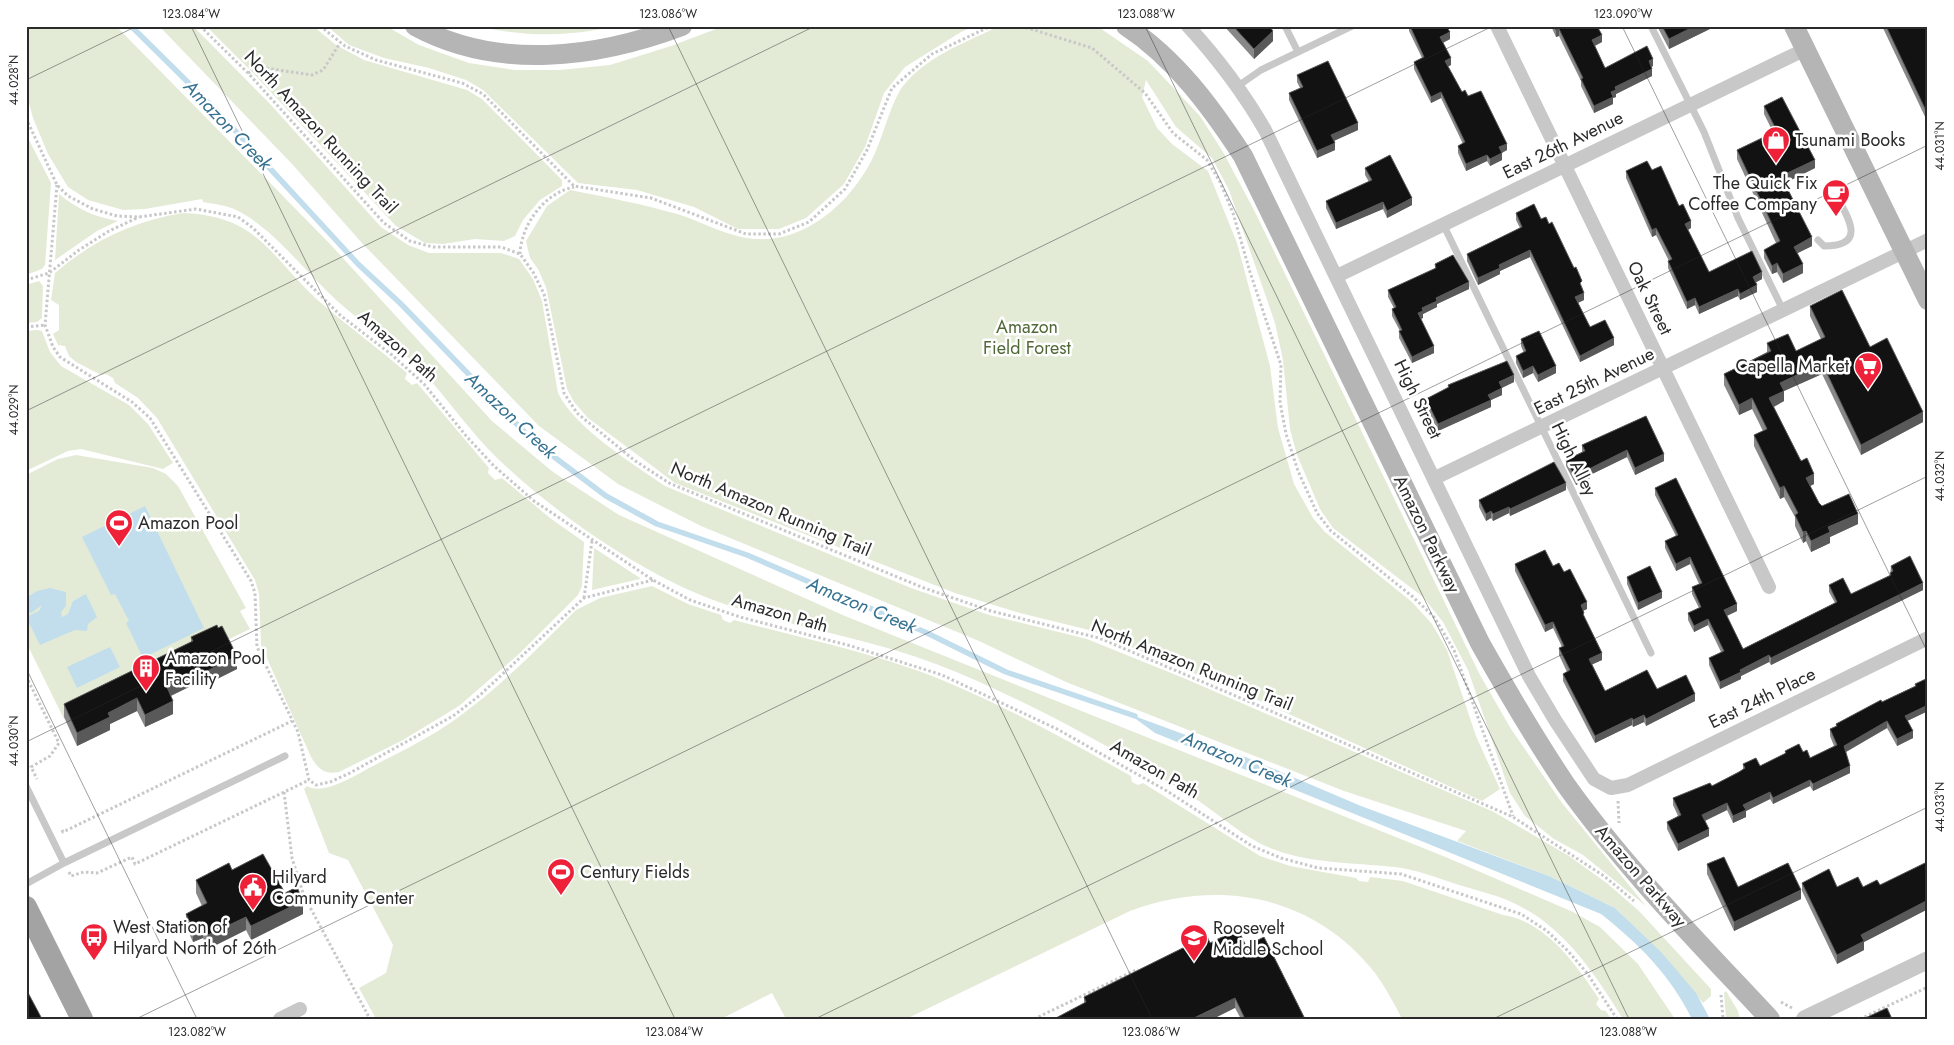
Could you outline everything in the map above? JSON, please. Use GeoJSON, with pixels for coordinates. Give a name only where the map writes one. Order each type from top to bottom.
{"type":"FeatureCollection","features":[{"type":"Feature","properties":{"kind":"main road"},"geometry":{"type":"LineString","coordinates":[[415,26],[468,46],[506,54],[558,56],[605,49],[682,26]]}},
{"type":"Feature","properties":{"kind":"main road","name":"Amazon Parkway"},"geometry":{"type":"LineString","coordinates":[[1126,26],[1158,51],[1188,79],[1218,118],[1243,156],[1480,643],[1520,714],[1567,786],[1612,844],[1777,1009]]}},
{"type":"Feature","properties":{"kind":"main road"},"geometry":{"type":"LineString","coordinates":[[1794,26],[1928,300]]}},
{"type":"Feature","properties":{"kind":"main road"},"geometry":{"type":"LineString","coordinates":[[26,907],[82,1019]]}},
{"type":"Feature","properties":{"kind":"street"},"geometry":{"type":"LineString","coordinates":[[1139,26],[1158,51]]}},
{"type":"Feature","properties":{"kind":"street","name":"High Street"},"geometry":{"type":"LineString","coordinates":[[1188,26],[1221,62],[1265,130],[1435,478],[1529,676],[1590,775],[1598,783],[1614,788]]}},
{"type":"Feature","properties":{"kind":"street","name":"Oak Street"},"geometry":{"type":"LineString","coordinates":[[1497,26],[1769,587]]}},
{"type":"Feature","properties":{"kind":"street","name":"East 26th Avenue"},"geometry":{"type":"LineString","coordinates":[[1337,276],[1806,49]]}},
{"type":"Feature","properties":{"kind":"street","name":"East 25th Avenue"},"geometry":{"type":"LineString","coordinates":[[1435,478],[1928,240]]}},
{"type":"Feature","properties":{"kind":"street","name":"East 24th Place"},"geometry":{"type":"LineString","coordinates":[[1614,788],[1926,641]]}},
{"type":"Feature","properties":{"kind":"street"},"geometry":{"type":"LineString","coordinates":[[1799,1013],[1928,960]]}},
{"type":"Feature","properties":{"kind":"street"},"geometry":{"type":"LineString","coordinates":[[280,1019],[300,1009]]}},
{"type":"Feature","properties":{"kind":"lane"},"geometry":{"type":"LineString","coordinates":[[1285,26],[1298,52]]}},
{"type":"Feature","properties":{"kind":"lane"},"geometry":{"type":"LineString","coordinates":[[1238,86],[1261,70],[1352,26]]}},
{"type":"Feature","properties":{"kind":"lane"},"geometry":{"type":"LineString","coordinates":[[1651,26],[1711,149],[1738,218],[1783,310]]}},
{"type":"Feature","properties":{"kind":"lane"},"geometry":{"type":"LineString","coordinates":[[1818,240],[1824,246],[1841,246],[1849,240],[1852,232],[1851,225],[1834,190]]}},
{"type":"Feature","properties":{"kind":"lane","name":"High Alley"},"geometry":{"type":"LineString","coordinates":[[1443,224],[1651,653]]}},
{"type":"Feature","properties":{"kind":"lane"},"geometry":{"type":"LineString","coordinates":[[26,884],[64,863],[285,756]]}},
{"type":"Feature","properties":{"kind":"lane"},"geometry":{"type":"LineString","coordinates":[[26,786],[64,863]]}},
{"type":"Feature","properties":{"kind":"path","name":"North Amazon Running Trail"},"geometry":{"type":"LineString","coordinates":[[200,26],[248,73],[384,223],[410,241],[433,247],[501,247],[520,254],[534,272],[544,294],[564,393],[577,413],[634,460],[669,483],[924,588],[991,611],[1099,638],[1513,816],[1604,876],[1637,904]]}},
{"type":"Feature","properties":{"kind":"path"},"geometry":{"type":"LineString","coordinates":[[320,26],[340,43],[376,60],[462,83],[483,94],[574,186]]}},
{"type":"Feature","properties":{"kind":"path"},"geometry":{"type":"LineString","coordinates":[[520,254],[521,241],[529,222],[546,201],[564,189],[574,186],[651,198],[746,234],[779,234],[809,222],[845,189],[867,150],[892,88],[932,54],[991,26]]}},
{"type":"Feature","properties":{"kind":"path"},"geometry":{"type":"LineString","coordinates":[[1022,26],[1092,48],[1145,93],[1174,133],[1207,160],[1220,182],[1233,213],[1250,272],[1281,365],[1280,402],[1286,434],[1298,471],[1317,513],[1343,542],[1413,596],[1434,617],[1454,650],[1513,816]]}},
{"type":"Feature","properties":{"kind":"path"},"geometry":{"type":"LineString","coordinates":[[248,73],[258,67],[312,75],[322,70],[330,62],[340,43]]}},
{"type":"Feature","properties":{"kind":"path","name":"Amazon Path"},"geometry":{"type":"LineString","coordinates":[[26,118],[57,184],[68,196],[93,209],[117,216],[139,217],[196,209],[238,218],[253,228],[340,315],[392,355],[424,384],[466,437],[494,466],[534,501],[653,580],[690,600],[740,617],[851,646],[917,666],[950,679],[1056,729],[1168,791],[1252,846],[1281,858],[1318,868],[1401,874],[1521,914],[1547,931],[1568,951],[1587,973],[1617,1019]]}},
{"type":"Feature","properties":{"kind":"path"},"geometry":{"type":"LineString","coordinates":[[57,184],[45,325],[53,347],[60,357],[141,408],[158,428],[251,581],[254,593],[257,647],[298,732],[309,780],[316,785],[342,777],[453,716],[480,696],[584,598],[653,580]]}},
{"type":"Feature","properties":{"kind":"path"},"geometry":{"type":"LineString","coordinates":[[26,280],[49,273],[79,250],[110,231],[139,217]]}},
{"type":"Feature","properties":{"kind":"path"},"geometry":{"type":"LineString","coordinates":[[26,327],[45,325]]}},
{"type":"Feature","properties":{"kind":"path"},"geometry":{"type":"LineString","coordinates":[[584,598],[592,540]]}},
{"type":"Feature","properties":{"kind":"path"},"geometry":{"type":"LineString","coordinates":[[26,676],[59,743],[50,756],[31,767],[38,781]]}},
{"type":"Feature","properties":{"kind":"path"},"geometry":{"type":"LineString","coordinates":[[60,825],[63,832],[292,721]]}},
{"type":"Feature","properties":{"kind":"path"},"geometry":{"type":"LineString","coordinates":[[64,863],[71,876],[84,872],[97,873],[132,857],[135,864],[309,780]]}},
{"type":"Feature","properties":{"kind":"path"},"geometry":{"type":"LineString","coordinates":[[1614,788],[1619,822],[1623,829]]}},
{"type":"Feature","properties":{"kind":"path"},"geometry":{"type":"LineString","coordinates":[[284,792],[292,858],[304,896],[370,1019]]}},
{"type":"Feature","properties":{"kind":"path"},"geometry":{"type":"LineString","coordinates":[[1034,1019],[1138,969]]}},
{"type":"Feature","properties":{"kind":"path"},"geometry":{"type":"LineString","coordinates":[[1860,1019],[1928,987]]}},
{"type":"Feature","properties":{"kind":"path"},"geometry":{"type":"LineString","coordinates":[[1720,993],[1723,1019]]}},
{"type":"Feature","properties":{"kind":"path"},"geometry":{"type":"LineString","coordinates":[[1775,996],[1777,1009],[1799,1013]]}},
{"type":"Feature","properties":{"kind":"green space"},"geometry":{"type":"Polygon","coordinates":[[[26,26],[116,26],[330,244],[492,421],[553,472],[619,515],[845,616],[1448,858],[1573,912],[1600,927],[1638,964],[1675,1019],[1623,1019],[1588,966],[1560,935],[1527,910],[1507,900],[1410,870],[1310,859],[1277,851],[1252,839],[1191,796],[1131,760],[1066,724],[968,677],[904,653],[740,609],[678,585],[630,559],[584,529],[518,477],[488,449],[412,361],[330,295],[277,240],[250,218],[228,207],[203,202],[202,199],[145,209],[123,210],[88,200],[68,187],[48,154],[33,118],[26,92],[26,26]]]}},
{"type":"Feature","properties":{"kind":"green space"},"geometry":{"type":"Polygon","coordinates":[[[159,26],[193,26],[272,106],[381,227],[408,245],[429,253],[501,253],[519,259],[533,279],[542,301],[558,393],[566,406],[591,432],[665,486],[911,588],[989,615],[1087,639],[1186,679],[1494,812],[1569,856],[1608,884],[1639,911],[1711,989],[1711,996],[1703,1003],[1662,954],[1615,908],[1549,876],[1457,841],[1466,831],[1344,791],[1066,682],[979,641],[701,526],[618,484],[539,426],[361,242],[293,165],[159,26]]]}},
{"type":"Feature","properties":{"kind":"green space"},"geometry":{"type":"Polygon","coordinates":[[[206,26],[313,26],[336,45],[364,60],[467,90],[482,99],[562,180],[562,186],[540,200],[523,220],[515,236],[504,241],[475,239],[443,244],[425,243],[396,226],[253,73],[206,26]]]}},
{"type":"Feature","properties":{"kind":"green space"},"geometry":{"type":"Polygon","coordinates":[[[327,26],[386,26],[419,45],[469,63],[515,70],[559,70],[610,65],[671,46],[724,26],[975,26],[961,32],[905,67],[884,93],[865,147],[844,184],[806,218],[779,229],[738,229],[694,207],[637,190],[578,183],[483,90],[466,80],[429,68],[384,58],[349,45],[327,26]]]}},
{"type":"Feature","properties":{"kind":"green space"},"geometry":{"type":"Polygon","coordinates":[[[477,26],[616,26],[564,34],[529,34],[477,26]]]}},
{"type":"Feature","properties":{"kind":"green space","name":"Amazon Field Forest"},"geometry":{"type":"Polygon","coordinates":[[[1003,26],[1097,26],[1148,61],[1200,116],[1223,152],[1254,210],[1480,675],[1511,729],[1562,803],[1646,906],[1583,855],[1554,839],[1525,816],[1510,793],[1468,670],[1443,622],[1423,597],[1333,528],[1320,509],[1297,455],[1290,429],[1283,360],[1275,323],[1229,190],[1212,158],[1176,127],[1146,80],[1142,97],[1157,128],[1172,144],[1208,171],[1237,243],[1270,366],[1278,428],[1294,484],[1313,518],[1325,532],[1412,602],[1432,624],[1447,650],[1476,736],[1500,789],[1482,801],[1260,701],[1093,631],[1020,613],[955,593],[675,483],[588,418],[574,402],[567,389],[546,287],[538,269],[530,258],[526,241],[547,206],[570,190],[664,210],[736,236],[757,239],[776,238],[795,233],[812,225],[828,214],[843,201],[855,186],[875,153],[899,92],[912,76],[945,52],[1003,26]]]}},
{"type":"Feature","properties":{"kind":"green space"},"geometry":{"type":"Polygon","coordinates":[[[26,134],[51,183],[45,265],[42,269],[26,275],[26,134]]]}},
{"type":"Feature","properties":{"kind":"green space"},"geometry":{"type":"Polygon","coordinates":[[[59,194],[87,212],[118,221],[97,231],[55,260],[59,194]]]}},
{"type":"Feature","properties":{"kind":"green space"},"geometry":{"type":"Polygon","coordinates":[[[183,213],[209,216],[230,222],[262,242],[321,303],[407,373],[405,379],[412,385],[417,383],[489,468],[488,473],[495,480],[502,478],[550,518],[584,542],[582,586],[578,595],[519,654],[459,706],[403,740],[339,772],[330,773],[322,770],[311,757],[261,645],[259,594],[255,580],[157,418],[138,398],[115,383],[113,378],[106,374],[101,375],[76,362],[69,356],[65,346],[58,345],[53,334],[59,330],[59,305],[51,300],[55,273],[84,251],[115,234],[148,221],[183,213]]]}},
{"type":"Feature","properties":{"kind":"green space"},"geometry":{"type":"Polygon","coordinates":[[[39,281],[43,286],[42,318],[37,322],[26,323],[26,285],[39,281]]]}},
{"type":"Feature","properties":{"kind":"green space"},"geometry":{"type":"Polygon","coordinates":[[[26,331],[42,331],[50,352],[61,366],[129,405],[148,424],[173,463],[163,469],[81,449],[68,451],[26,471],[26,331]]]}},
{"type":"Feature","properties":{"kind":"green space","name":"Amazon Pool"},"geometry":{"type":"Polygon","coordinates":[[[76,455],[153,468],[166,474],[178,486],[246,608],[240,611],[250,629],[64,719],[26,642],[26,475],[58,459],[76,455]]]}},
{"type":"Feature","properties":{"kind":"green space"},"geometry":{"type":"Polygon","coordinates":[[[594,548],[640,578],[640,579],[592,590],[594,548]]]}},
{"type":"Feature","properties":{"kind":"green space"},"geometry":{"type":"Polygon","coordinates":[[[652,586],[688,604],[721,615],[723,620],[730,623],[734,620],[875,657],[902,665],[956,686],[1023,717],[1110,764],[1131,776],[1132,782],[1138,785],[1143,783],[1260,856],[1290,866],[1356,878],[1359,881],[1368,882],[1370,877],[1403,881],[1518,919],[1533,926],[1558,946],[1581,972],[1599,999],[1596,1004],[1601,1010],[1606,1011],[1611,1019],[1402,1019],[1375,973],[1351,947],[1324,926],[1294,910],[1263,900],[1231,896],[1197,896],[1164,901],[1130,911],[906,1019],[786,1019],[772,993],[721,1019],[376,1019],[359,988],[386,973],[393,945],[348,860],[329,853],[304,789],[307,786],[322,788],[339,783],[441,729],[495,688],[576,610],[600,598],[652,586]]]}},
{"type":"Feature","properties":{"kind":"green space"},"geometry":{"type":"Polygon","coordinates":[[[1726,991],[1738,1011],[1740,1019],[1726,1019],[1724,993],[1726,991]]]}},
{"type":"Feature","properties":{"kind":"water"},"geometry":{"type":"Polygon","coordinates":[[[145,506],[204,628],[143,658],[126,623],[129,621],[115,594],[111,595],[82,537],[145,506]]]}},
{"type":"Feature","properties":{"kind":"water"},"geometry":{"type":"Polygon","coordinates":[[[50,588],[66,592],[66,606],[61,612],[62,617],[68,614],[73,601],[86,594],[97,617],[88,624],[87,631],[75,630],[40,645],[26,617],[39,611],[42,605],[31,613],[26,612],[26,598],[37,591],[50,588]]]}},
{"type":"Feature","properties":{"kind":"water"},"geometry":{"type":"Polygon","coordinates":[[[110,647],[120,667],[77,688],[67,667],[110,647]]]}},
{"type":"Feature","properties":{"kind":"water"},"geometry":{"type":"Polygon","coordinates":[[[1129,714],[1248,758],[1361,806],[1549,876],[1615,908],[1662,953],[1696,993],[1710,1019],[1692,1019],[1664,974],[1641,949],[1601,914],[1155,733],[1129,714]]]}},
{"type":"Feature","properties":{"kind":"building"},"geometry":{"type":"Polygon","coordinates":[[[1233,26],[1269,26],[1273,31],[1254,49],[1233,26]]]}},
{"type":"Feature","properties":{"kind":"building"},"geometry":{"type":"Polygon","coordinates":[[[1410,26],[1446,26],[1450,32],[1440,37],[1451,58],[1445,61],[1462,92],[1465,90],[1468,96],[1481,91],[1507,144],[1499,147],[1502,153],[1490,159],[1487,155],[1466,164],[1458,146],[1465,142],[1441,92],[1431,97],[1414,62],[1424,57],[1410,26]]]}},
{"type":"Feature","properties":{"kind":"building"},"geometry":{"type":"Polygon","coordinates":[[[1554,26],[1597,26],[1602,35],[1592,40],[1605,68],[1647,46],[1653,59],[1649,61],[1652,69],[1615,87],[1616,90],[1611,92],[1613,97],[1594,106],[1581,79],[1583,78],[1559,29],[1556,30],[1554,26]]]}},
{"type":"Feature","properties":{"kind":"building"},"geometry":{"type":"Polygon","coordinates":[[[1662,26],[1695,26],[1669,39],[1662,26]]]}},
{"type":"Feature","properties":{"kind":"building"},"geometry":{"type":"Polygon","coordinates":[[[1886,26],[1928,26],[1928,115],[1886,26]]]}},
{"type":"Feature","properties":{"kind":"building"},"geometry":{"type":"Polygon","coordinates":[[[1328,61],[1358,123],[1331,135],[1335,143],[1317,151],[1289,93],[1303,87],[1297,75],[1328,61]]]}},
{"type":"Feature","properties":{"kind":"building"},"geometry":{"type":"Polygon","coordinates":[[[1782,97],[1815,160],[1781,176],[1812,237],[1794,247],[1803,264],[1783,274],[1777,263],[1772,266],[1764,250],[1780,241],[1737,150],[1777,131],[1764,106],[1782,97]]]}},
{"type":"Feature","properties":{"kind":"building"},"geometry":{"type":"Polygon","coordinates":[[[1390,155],[1412,198],[1387,211],[1383,202],[1336,223],[1326,201],[1372,180],[1365,168],[1390,155]]]}},
{"type":"Feature","properties":{"kind":"building"},"geometry":{"type":"Polygon","coordinates":[[[1647,161],[1652,170],[1661,166],[1679,206],[1683,204],[1691,221],[1685,224],[1709,272],[1752,251],[1762,272],[1753,277],[1757,285],[1740,294],[1738,289],[1699,307],[1695,298],[1687,302],[1668,261],[1672,259],[1656,228],[1652,230],[1626,171],[1647,161]]]}},
{"type":"Feature","properties":{"kind":"building"},"geometry":{"type":"Polygon","coordinates":[[[1534,204],[1541,219],[1546,217],[1549,224],[1552,222],[1574,268],[1576,267],[1582,281],[1580,283],[1584,293],[1575,297],[1590,327],[1605,320],[1614,338],[1580,356],[1530,250],[1499,265],[1500,268],[1478,278],[1467,254],[1522,227],[1516,213],[1534,204]]]}},
{"type":"Feature","properties":{"kind":"building"},"geometry":{"type":"Polygon","coordinates":[[[1453,255],[1469,282],[1436,298],[1437,301],[1422,308],[1423,311],[1418,313],[1434,346],[1412,357],[1399,331],[1402,330],[1392,309],[1396,307],[1388,290],[1436,268],[1435,264],[1453,255]]]}},
{"type":"Feature","properties":{"kind":"building"},"geometry":{"type":"Polygon","coordinates":[[[1842,290],[1870,347],[1887,338],[1923,412],[1861,445],[1822,363],[1780,383],[1784,391],[1769,398],[1801,461],[1807,458],[1814,474],[1806,478],[1819,503],[1822,506],[1849,494],[1858,514],[1828,527],[1830,532],[1811,541],[1806,531],[1803,532],[1795,515],[1798,513],[1784,486],[1780,488],[1754,435],[1767,429],[1752,398],[1739,405],[1724,374],[1771,351],[1767,343],[1788,334],[1796,351],[1825,337],[1810,306],[1842,290]]]}},
{"type":"Feature","properties":{"kind":"building"},"geometry":{"type":"Polygon","coordinates":[[[1539,331],[1556,366],[1538,375],[1533,366],[1523,371],[1516,356],[1526,351],[1521,339],[1539,331]]]}},
{"type":"Feature","properties":{"kind":"building"},"geometry":{"type":"Polygon","coordinates":[[[1507,361],[1514,375],[1499,382],[1502,388],[1488,395],[1491,400],[1438,424],[1426,399],[1449,387],[1448,385],[1507,361]]]}},
{"type":"Feature","properties":{"kind":"building"},"geometry":{"type":"Polygon","coordinates":[[[1646,416],[1664,454],[1635,468],[1627,450],[1589,469],[1590,472],[1576,479],[1566,460],[1585,451],[1582,445],[1646,416]]]}},
{"type":"Feature","properties":{"kind":"building"},"geometry":{"type":"Polygon","coordinates":[[[1554,462],[1566,483],[1510,509],[1509,507],[1493,514],[1491,511],[1486,514],[1479,500],[1554,462]]]}},
{"type":"Feature","properties":{"kind":"building"},"geometry":{"type":"Polygon","coordinates":[[[1676,478],[1737,604],[1724,610],[1743,649],[1837,602],[1829,585],[1843,578],[1851,594],[1891,575],[1890,573],[1893,571],[1891,566],[1910,556],[1923,583],[1771,658],[1769,655],[1720,682],[1709,658],[1724,651],[1708,619],[1694,626],[1688,613],[1701,607],[1692,587],[1702,583],[1690,557],[1676,564],[1665,541],[1678,535],[1655,488],[1676,478]]]}},
{"type":"Feature","properties":{"kind":"building"},"geometry":{"type":"Polygon","coordinates":[[[1545,550],[1553,566],[1559,563],[1564,572],[1570,569],[1587,602],[1581,605],[1583,614],[1602,653],[1589,659],[1605,691],[1647,670],[1657,689],[1686,675],[1695,694],[1646,719],[1644,715],[1633,720],[1632,718],[1595,736],[1563,674],[1570,670],[1559,648],[1564,646],[1553,622],[1545,625],[1515,564],[1545,550]]]}},
{"type":"Feature","properties":{"kind":"building"},"geometry":{"type":"Polygon","coordinates":[[[1650,566],[1662,592],[1638,603],[1627,577],[1650,566]]]}},
{"type":"Feature","properties":{"kind":"building","name":"Amazon Pool Facility"},"geometry":{"type":"Polygon","coordinates":[[[217,625],[218,628],[222,626],[237,656],[201,674],[199,669],[166,685],[173,701],[145,715],[137,698],[108,713],[110,717],[77,733],[64,704],[193,641],[191,637],[217,625]]]}},
{"type":"Feature","properties":{"kind":"building"},"geometry":{"type":"Polygon","coordinates":[[[1928,678],[1928,705],[1905,716],[1913,731],[1897,739],[1887,721],[1844,746],[1850,766],[1813,784],[1810,780],[1773,798],[1770,792],[1743,805],[1746,810],[1733,816],[1727,803],[1702,815],[1709,829],[1678,844],[1667,822],[1681,815],[1673,798],[1710,783],[1712,786],[1739,772],[1745,768],[1743,764],[1756,758],[1760,766],[1799,744],[1803,752],[1807,750],[1810,758],[1837,745],[1830,729],[1837,726],[1836,724],[1881,700],[1882,702],[1916,686],[1915,684],[1928,678]]]}},
{"type":"Feature","properties":{"kind":"building","name":"Hilyard Community Center"},"geometry":{"type":"Polygon","coordinates":[[[263,854],[285,893],[297,887],[303,901],[251,926],[246,917],[208,935],[203,924],[193,929],[186,914],[207,903],[196,880],[229,863],[232,870],[263,854]]]}},
{"type":"Feature","properties":{"kind":"building"},"geometry":{"type":"Polygon","coordinates":[[[1724,857],[1738,887],[1788,863],[1801,890],[1734,922],[1707,864],[1724,857]]]}},
{"type":"Feature","properties":{"kind":"building"},"geometry":{"type":"Polygon","coordinates":[[[1927,862],[1928,900],[1861,935],[1864,941],[1837,955],[1802,883],[1829,869],[1837,887],[1858,877],[1863,887],[1877,880],[1880,885],[1927,862]]]}},
{"type":"Feature","properties":{"kind":"building"},"geometry":{"type":"Polygon","coordinates":[[[1238,929],[1246,946],[1264,937],[1305,1019],[1245,1019],[1235,998],[1192,1019],[1054,1019],[1086,1002],[1084,997],[1207,936],[1210,943],[1238,929]]]}},
{"type":"Feature","properties":{"kind":"building"},"geometry":{"type":"Polygon","coordinates":[[[26,989],[42,1019],[26,1019],[26,989]]]}},
{"type":"Feature","properties":{"kind":"building"},"geometry":{"type":"Polygon","coordinates":[[[1887,1008],[1892,1019],[1863,1019],[1887,1008]]]}},
{"type":"Feature","properties":{"kind":"waterway","name":"Amazon Creek"},"geometry":{"type":"LineString","coordinates":[[131,26],[218,112],[358,264],[401,304],[533,441],[606,496],[657,524],[747,555],[925,632],[1006,672],[1135,716]]}},
{"type":"Feature","properties":{"kind":"place","name":"Tsunami Books"},"geometry":{"type":"Point","coordinates":[1776,164]}},
{"type":"Feature","properties":{"kind":"place","name":"The Quick Fix Coffee Company"},"geometry":{"type":"Point","coordinates":[1836,217]}},
{"type":"Feature","properties":{"kind":"place","name":"Capella Market"},"geometry":{"type":"Point","coordinates":[1868,390]}},
{"type":"Feature","properties":{"kind":"place","name":"Amazon Pool"},"geometry":{"type":"Point","coordinates":[119,547]}},
{"type":"Feature","properties":{"kind":"place","name":"Amazon Pool Facility"},"geometry":{"type":"Point","coordinates":[146,692]}},
{"type":"Feature","properties":{"kind":"place","name":"Century Fields"},"geometry":{"type":"Point","coordinates":[561,896]}},
{"type":"Feature","properties":{"kind":"place","name":"Hilyard Community Center"},"geometry":{"type":"Point","coordinates":[253,911]}},
{"type":"Feature","properties":{"kind":"place","name":"West Station of Hilyard North of 26th"},"geometry":{"type":"Point","coordinates":[94,961]}},
{"type":"Feature","properties":{"kind":"place","name":"Roosevelt Middle School"},"geometry":{"type":"Point","coordinates":[1194,962]}}]}
